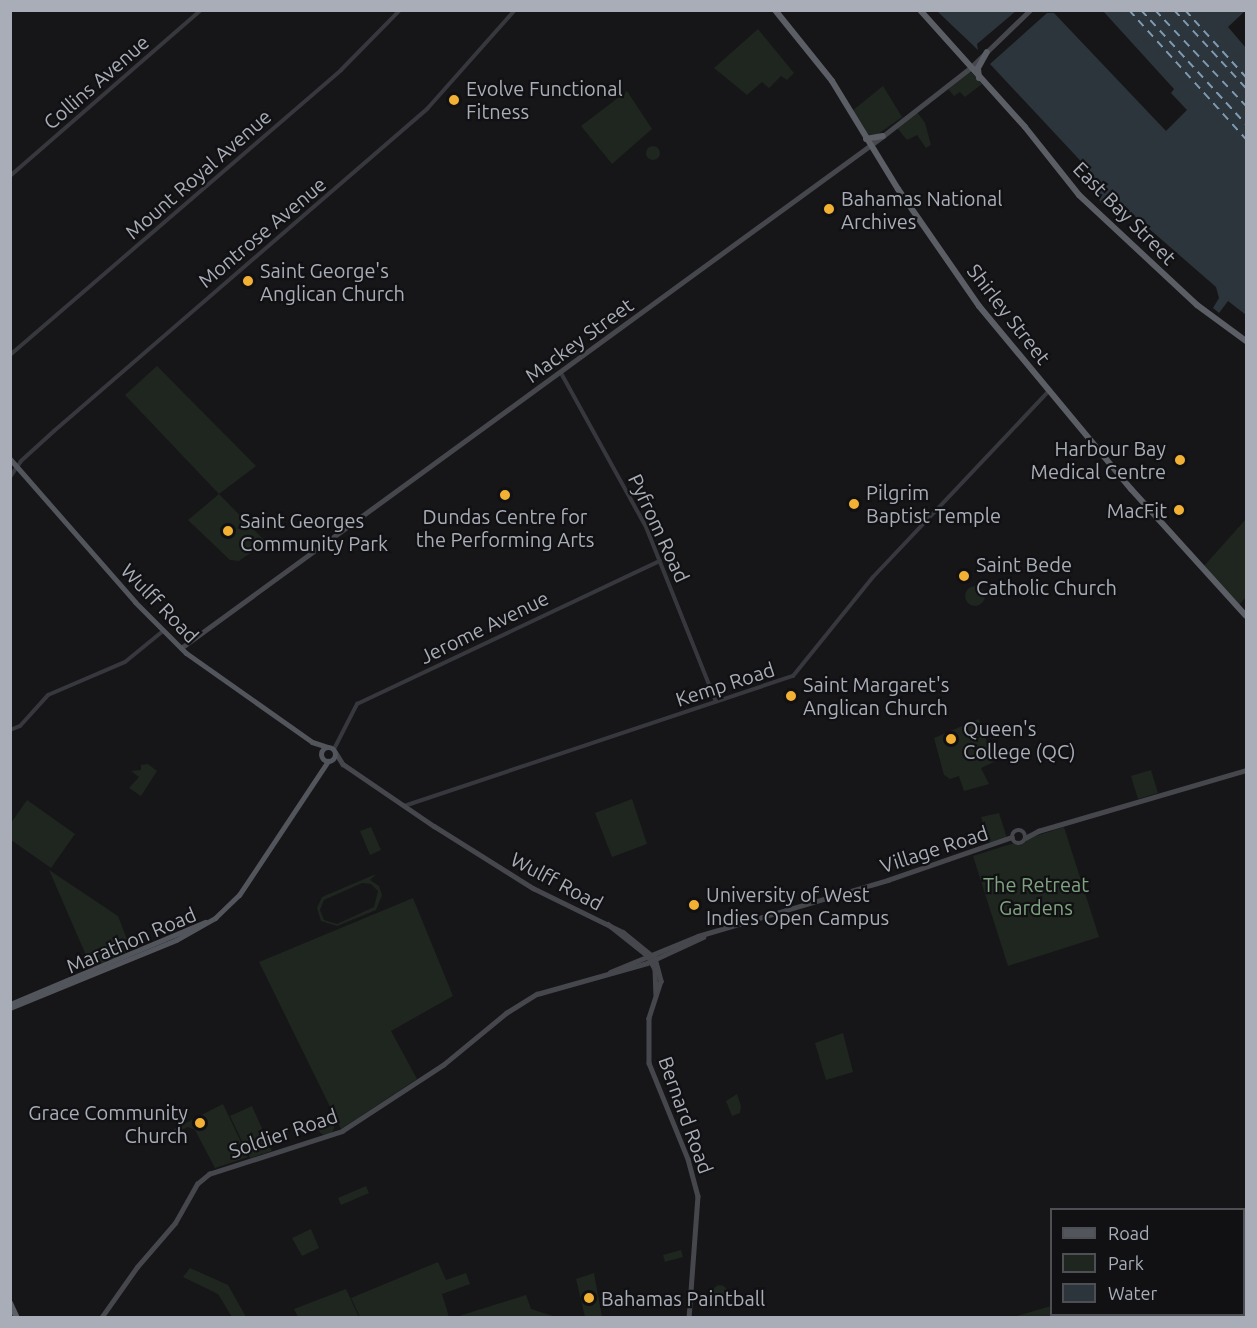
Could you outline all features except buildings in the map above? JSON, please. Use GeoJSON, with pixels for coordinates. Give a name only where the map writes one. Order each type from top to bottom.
{"type":"FeatureCollection","features":[{"type":"Feature","properties":{"kind":"highway","name":"Shirley Street"},"geometry":{"type":"LineString","coordinates":[[776,10],[826,72],[868,142],[979,306],[1131,489],[1246,616]]}},
{"type":"Feature","properties":{"kind":"highway","name":"East Bay Street"},"geometry":{"type":"LineString","coordinates":[[920,10],[1079,195],[1197,305],[1246,341]]}},
{"type":"Feature","properties":{"kind":"highway"},"geometry":{"type":"LineString","coordinates":[[979,78],[978,68],[989,51]]}},
{"type":"Feature","properties":{"kind":"highway"},"geometry":{"type":"LineString","coordinates":[[868,142],[883,135]]}},
{"type":"Feature","properties":{"kind":"highway"},"geometry":{"type":"LineString","coordinates":[[10,1303],[17,1317]]}},
{"type":"Feature","properties":{"kind":"main road"},"geometry":{"type":"LineString","coordinates":[[883,135],[970,68],[1030,10]]}},
{"type":"Feature","properties":{"kind":"main road","name":"Mackey Street"},"geometry":{"type":"LineString","coordinates":[[181,648],[561,373],[868,142]]}},
{"type":"Feature","properties":{"kind":"main road","name":"Wulff Road"},"geometry":{"type":"LineString","coordinates":[[10,459],[163,631],[181,648],[312,742],[331,749],[343,764],[404,806],[524,883],[608,924],[651,957]]}},
{"type":"Feature","properties":{"kind":"main road","name":"Wulff Road"},"geometry":{"type":"LineString","coordinates":[[312,742],[322,756]]}},
{"type":"Feature","properties":{"kind":"main road","name":"Marathon Road"},"geometry":{"type":"LineString","coordinates":[[10,1004],[177,936],[215,915],[244,883],[322,756],[331,749]]}},
{"type":"Feature","properties":{"kind":"main road","name":"Marathon Road"},"geometry":{"type":"LineString","coordinates":[[10,1008],[176,940],[215,918],[239,895],[328,761],[331,749]]}},
{"type":"Feature","properties":{"kind":"main road"},"geometry":{"type":"LineString","coordinates":[[322,756],[328,761]]}},
{"type":"Feature","properties":{"kind":"main road","name":"Wulff Road"},"geometry":{"type":"LineString","coordinates":[[328,761],[343,764]]}},
{"type":"Feature","properties":{"kind":"main road","name":"Village Road"},"geometry":{"type":"LineString","coordinates":[[651,957],[703,937],[1014,839],[1021,843],[1036,832],[1246,770]]}},
{"type":"Feature","properties":{"kind":"main road","name":"Village Road"},"geometry":{"type":"LineString","coordinates":[[1014,839],[1016,831],[1036,832]]}},
{"type":"Feature","properties":{"kind":"main road"},"geometry":{"type":"LineString","coordinates":[[1023,832],[1025,838]]}},
{"type":"Feature","properties":{"kind":"main road","name":"Soldier Road"},"geometry":{"type":"LineString","coordinates":[[101,1317],[207,1175],[342,1131],[453,1058],[521,1003],[537,994],[651,957]]}},
{"type":"Feature","properties":{"kind":"main road","name":"Bernard Road"},"geometry":{"type":"LineString","coordinates":[[651,957],[661,981],[650,1018],[649,1063],[688,1159],[698,1196],[688,1317]]}},
{"type":"Feature","properties":{"kind":"street","name":"Collins Avenue"},"geometry":{"type":"LineString","coordinates":[[10,176],[201,10]]}},
{"type":"Feature","properties":{"kind":"street","name":"Mount Royal Avenue"},"geometry":{"type":"LineString","coordinates":[[10,355],[333,78],[400,10]]}},
{"type":"Feature","properties":{"kind":"street","name":"Montrose Avenue"},"geometry":{"type":"LineString","coordinates":[[10,477],[17,466],[427,109],[515,10]]}},
{"type":"Feature","properties":{"kind":"street","name":"Pyfrom Road"},"geometry":{"type":"LineString","coordinates":[[561,373],[637,509],[716,702]]}},
{"type":"Feature","properties":{"kind":"street","name":"Kemp Road"},"geometry":{"type":"LineString","coordinates":[[404,806],[785,680],[796,673],[873,577],[1050,390]]}},
{"type":"Feature","properties":{"kind":"street","name":"Jerome Avenue"},"geometry":{"type":"LineString","coordinates":[[331,749],[357,704],[660,561]]}},
{"type":"Feature","properties":{"kind":"street"},"geometry":{"type":"LineString","coordinates":[[10,730],[20,726],[48,695],[124,662],[163,631]]}},
{"type":"Feature","properties":{"kind":"green space"},"geometry":{"type":"Polygon","coordinates":[[[758,29],[794,73],[787,80],[781,76],[769,88],[762,82],[747,95],[714,68],[758,29]]]}},
{"type":"Feature","properties":{"kind":"green space"},"geometry":{"type":"Polygon","coordinates":[[[970,71],[982,84],[965,97],[960,92],[954,96],[948,89],[970,71]]]}},
{"type":"Feature","properties":{"kind":"green space"},"geometry":{"type":"Polygon","coordinates":[[[883,86],[902,117],[874,137],[867,137],[852,111],[883,86]]]}},
{"type":"Feature","properties":{"kind":"green space"},"geometry":{"type":"Polygon","coordinates":[[[627,91],[652,129],[612,164],[581,126],[627,91]]]}},
{"type":"Feature","properties":{"kind":"green space"},"geometry":{"type":"Polygon","coordinates":[[[917,112],[925,123],[931,145],[926,148],[917,135],[907,140],[897,128],[917,112]]]}},
{"type":"Feature","properties":{"kind":"green space"},"geometry":{"type":"Polygon","coordinates":[[[653,146],[658,148],[660,153],[658,158],[653,160],[648,158],[646,153],[648,148],[653,146]]]}},
{"type":"Feature","properties":{"kind":"green space"},"geometry":{"type":"Polygon","coordinates":[[[157,366],[256,466],[219,494],[125,395],[157,366]]]}},
{"type":"Feature","properties":{"kind":"green space","name":"Saint Georges Community Park"},"geometry":{"type":"Polygon","coordinates":[[[219,494],[266,542],[239,561],[230,560],[188,520],[219,494]]]}},
{"type":"Feature","properties":{"kind":"green space"},"geometry":{"type":"Polygon","coordinates":[[[1246,519],[1246,597],[1239,605],[1204,566],[1246,519]]]}},
{"type":"Feature","properties":{"kind":"green space"},"geometry":{"type":"Polygon","coordinates":[[[975,586],[982,589],[985,596],[982,603],[975,606],[968,603],[965,596],[968,589],[975,586]]]}},
{"type":"Feature","properties":{"kind":"green space"},"geometry":{"type":"Polygon","coordinates":[[[979,719],[994,762],[981,768],[989,784],[964,791],[959,776],[950,779],[944,775],[934,738],[979,719]]]}},
{"type":"Feature","properties":{"kind":"green space"},"geometry":{"type":"Polygon","coordinates":[[[148,764],[157,771],[141,796],[129,788],[139,777],[131,771],[141,770],[141,765],[148,764]]]}},
{"type":"Feature","properties":{"kind":"green space"},"geometry":{"type":"Polygon","coordinates":[[[1151,770],[1158,793],[1138,799],[1131,776],[1151,770]]]}},
{"type":"Feature","properties":{"kind":"green space"},"geometry":{"type":"Polygon","coordinates":[[[632,799],[647,844],[612,857],[595,813],[632,799]]]}},
{"type":"Feature","properties":{"kind":"green space"},"geometry":{"type":"Polygon","coordinates":[[[27,800],[75,834],[51,868],[11,840],[11,823],[27,800]]]}},
{"type":"Feature","properties":{"kind":"green space"},"geometry":{"type":"Polygon","coordinates":[[[999,813],[1007,838],[990,844],[981,817],[999,813]]]}},
{"type":"Feature","properties":{"kind":"green space"},"geometry":{"type":"Polygon","coordinates":[[[371,827],[381,850],[370,855],[360,831],[371,827]]]}},
{"type":"Feature","properties":{"kind":"green space","name":"The Retreat Gardens"},"geometry":{"type":"Polygon","coordinates":[[[1064,827],[1099,937],[1008,966],[973,856],[1064,827]]]}},
{"type":"Feature","properties":{"kind":"green space"},"geometry":{"type":"Polygon","coordinates":[[[49,870],[118,916],[132,952],[92,969],[49,870]]]}},
{"type":"Feature","properties":{"kind":"green space"},"geometry":{"type":"Polygon","coordinates":[[[376,874],[370,880],[379,886],[382,895],[376,910],[337,926],[321,921],[317,908],[322,897],[376,874]],[[362,883],[324,900],[320,910],[324,920],[337,924],[374,907],[378,891],[371,884],[362,883]]]}},
{"type":"Feature","properties":{"kind":"green space"},"geometry":{"type":"Polygon","coordinates":[[[413,898],[453,996],[391,1031],[417,1079],[341,1129],[259,962],[413,898]]]}},
{"type":"Feature","properties":{"kind":"green space"},"geometry":{"type":"Polygon","coordinates":[[[843,1033],[853,1072],[826,1080],[815,1043],[843,1033]]]}},
{"type":"Feature","properties":{"kind":"green space"},"geometry":{"type":"Polygon","coordinates":[[[737,1094],[741,1106],[740,1113],[732,1116],[726,1101],[737,1094]]]}},
{"type":"Feature","properties":{"kind":"green space"},"geometry":{"type":"Polygon","coordinates":[[[223,1104],[248,1157],[215,1168],[195,1130],[188,1127],[174,1133],[172,1130],[223,1104]]]}},
{"type":"Feature","properties":{"kind":"green space"},"geometry":{"type":"Polygon","coordinates":[[[252,1106],[272,1151],[250,1158],[230,1116],[252,1106]]]}},
{"type":"Feature","properties":{"kind":"green space"},"geometry":{"type":"Polygon","coordinates":[[[326,1119],[334,1127],[326,1135],[318,1127],[326,1119]]]}},
{"type":"Feature","properties":{"kind":"green space"},"geometry":{"type":"Polygon","coordinates":[[[366,1186],[369,1193],[341,1205],[338,1198],[366,1186]]]}},
{"type":"Feature","properties":{"kind":"green space"},"geometry":{"type":"Polygon","coordinates":[[[311,1229],[319,1248],[302,1256],[292,1238],[311,1229]]]}},
{"type":"Feature","properties":{"kind":"green space"},"geometry":{"type":"Polygon","coordinates":[[[681,1250],[683,1257],[665,1262],[663,1255],[681,1250]]]}},
{"type":"Feature","properties":{"kind":"green space"},"geometry":{"type":"Polygon","coordinates":[[[438,1262],[446,1280],[466,1273],[470,1284],[442,1294],[449,1317],[360,1317],[351,1298],[438,1262]]]}},
{"type":"Feature","properties":{"kind":"green space"},"geometry":{"type":"Polygon","coordinates":[[[190,1268],[228,1285],[246,1317],[232,1317],[218,1294],[183,1277],[190,1268]]]}},
{"type":"Feature","properties":{"kind":"green space","name":"Bahamas Paintball"},"geometry":{"type":"Polygon","coordinates":[[[594,1273],[602,1317],[585,1317],[576,1279],[594,1273]]]}},
{"type":"Feature","properties":{"kind":"green space"},"geometry":{"type":"Polygon","coordinates":[[[720,1285],[725,1287],[727,1292],[725,1297],[720,1299],[715,1297],[713,1292],[715,1287],[720,1285]]]}},
{"type":"Feature","properties":{"kind":"green space"},"geometry":{"type":"Polygon","coordinates":[[[346,1289],[359,1317],[298,1317],[294,1309],[346,1289]]]}},
{"type":"Feature","properties":{"kind":"green space"},"geometry":{"type":"Polygon","coordinates":[[[526,1295],[531,1309],[556,1317],[456,1317],[526,1295]]]}},
{"type":"Feature","properties":{"kind":"green space"},"geometry":{"type":"Polygon","coordinates":[[[1050,1306],[1050,1316],[1081,1317],[1013,1317],[1050,1306]]]}},
{"type":"Feature","properties":{"kind":"water"},"geometry":{"type":"Polygon","coordinates":[[[937,11],[1016,11],[977,44],[978,50],[937,11]]]}},
{"type":"Feature","properties":{"kind":"water"},"geometry":{"type":"Polygon","coordinates":[[[1103,11],[1245,11],[1228,27],[1246,48],[1246,315],[1228,301],[1219,313],[1213,308],[1219,298],[1216,287],[1115,199],[1107,207],[1101,203],[1095,192],[1081,182],[1090,171],[990,64],[1047,13],[1054,13],[1166,131],[1187,110],[1171,93],[1174,89],[1103,11]]]}},
{"type":"Feature","properties":{"kind":"ferry route"},"geometry":{"type":"LineString","coordinates":[[1129,10],[1246,139]]}},
{"type":"Feature","properties":{"kind":"ferry route"},"geometry":{"type":"LineString","coordinates":[[1141,10],[1246,124]]}},
{"type":"Feature","properties":{"kind":"ferry route"},"geometry":{"type":"LineString","coordinates":[[1155,10],[1246,106]]}},
{"type":"Feature","properties":{"kind":"ferry route"},"geometry":{"type":"LineString","coordinates":[[1174,10],[1246,88]]}},
{"type":"Feature","properties":{"kind":"ferry route"},"geometry":{"type":"LineString","coordinates":[[1185,10],[1246,77]]}},
{"type":"Feature","properties":{"kind":"place","name":"Evolve Functional Fitness"},"geometry":{"type":"Point","coordinates":[454,100]}},
{"type":"Feature","properties":{"kind":"place","name":"Bahamas National Archives"},"geometry":{"type":"Point","coordinates":[829,209]}},
{"type":"Feature","properties":{"kind":"place","name":"Saint George's Anglican Church"},"geometry":{"type":"Point","coordinates":[248,281]}},
{"type":"Feature","properties":{"kind":"place","name":"Harbour Bay Medical Centre"},"geometry":{"type":"Point","coordinates":[1180,460]}},
{"type":"Feature","properties":{"kind":"place","name":"Dundas Centre for the Performing Arts"},"geometry":{"type":"Point","coordinates":[505,495]}},
{"type":"Feature","properties":{"kind":"place","name":"Pilgrim Baptist Temple"},"geometry":{"type":"Point","coordinates":[854,504]}},
{"type":"Feature","properties":{"kind":"place","name":"MacFit"},"geometry":{"type":"Point","coordinates":[1179,510]}},
{"type":"Feature","properties":{"kind":"place","name":"Saint Georges Community Park"},"geometry":{"type":"Point","coordinates":[228,531]}},
{"type":"Feature","properties":{"kind":"place","name":"Saint Bede Catholic Church"},"geometry":{"type":"Point","coordinates":[964,576]}},
{"type":"Feature","properties":{"kind":"place","name":"Saint Margaret's Anglican Church"},"geometry":{"type":"Point","coordinates":[791,696]}},
{"type":"Feature","properties":{"kind":"place","name":"Queen's College (QC)"},"geometry":{"type":"Point","coordinates":[951,739]}},
{"type":"Feature","properties":{"kind":"place","name":"University of West Indies Open Campus"},"geometry":{"type":"Point","coordinates":[694,905]}},
{"type":"Feature","properties":{"kind":"place","name":"Grace Community Church"},"geometry":{"type":"Point","coordinates":[200,1123]}},
{"type":"Feature","properties":{"kind":"place","name":"Bahamas Paintball"},"geometry":{"type":"Point","coordinates":[589,1298]}}]}
